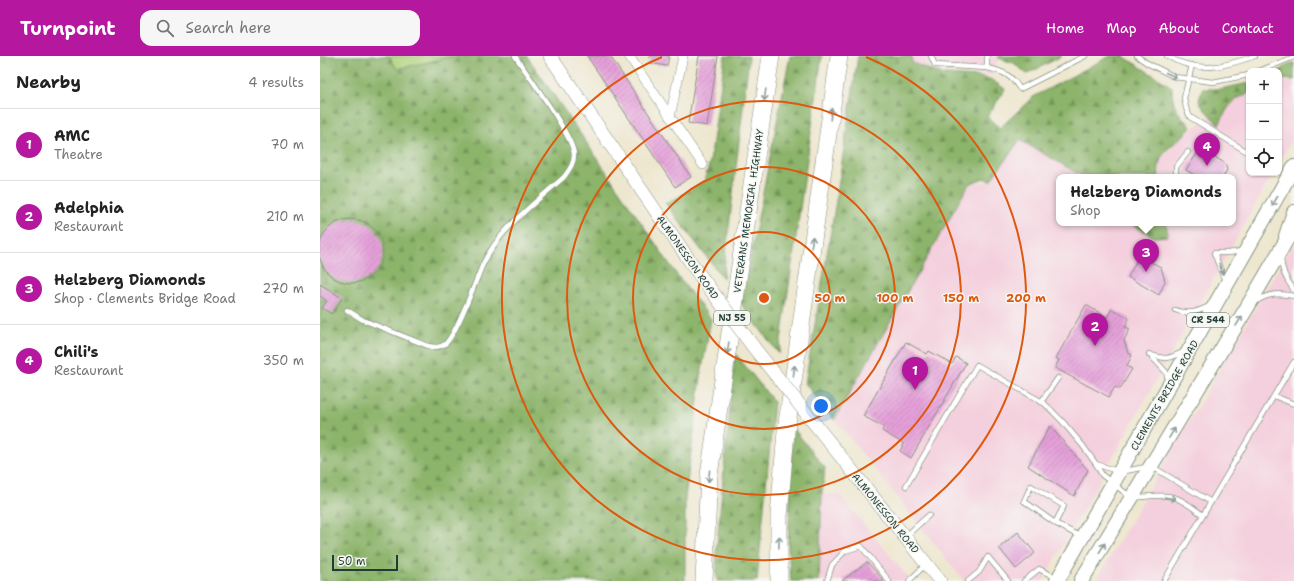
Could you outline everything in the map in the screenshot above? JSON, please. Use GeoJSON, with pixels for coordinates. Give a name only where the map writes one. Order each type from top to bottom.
{"type":"FeatureCollection","features":[{"type":"Feature","properties":{"kind":"highway","name":"VETERANS MEMORIAL HIGHWAY"},"geometry":{"type":"LineString","coordinates":[[704,581],[709,475],[771,56]]}},
{"type":"Feature","properties":{"kind":"highway"},"geometry":{"type":"LineString","coordinates":[[779,581],[779,516],[785,438],[839,56]]}},
{"type":"Feature","properties":{"kind":"main road","name":"ALMONESSON ROAD"},"geometry":{"type":"LineString","coordinates":[[550,56],[696,270],[755,349],[940,581]]}},
{"type":"Feature","properties":{"kind":"main road","name":"CLEMENTS BRIDGE ROAD"},"geometry":{"type":"LineString","coordinates":[[1058,580],[1294,167]]}},
{"type":"Feature","properties":{"kind":"main road"},"geometry":{"type":"LineString","coordinates":[[1281,251],[1294,212]]}},
{"type":"Feature","properties":{"kind":"main road","name":"CR 544"},"geometry":{"type":"LineString","coordinates":[[1082,581],[1294,227]]}},
{"type":"Feature","properties":{"kind":"street"},"geometry":{"type":"LineString","coordinates":[[629,56],[703,165]]}},
{"type":"Feature","properties":{"kind":"street"},"geometry":{"type":"LineString","coordinates":[[670,117],[683,56]]}},
{"type":"Feature","properties":{"kind":"lane"},"geometry":{"type":"LineString","coordinates":[[348,310],[363,320],[428,346],[437,347],[446,344],[454,331],[483,263],[492,246],[504,231],[564,177],[571,168],[574,155],[572,146],[563,129],[515,56]]}},
{"type":"Feature","properties":{"kind":"lane"},"geometry":{"type":"LineString","coordinates":[[931,56],[935,65],[998,70],[1013,78],[1020,89],[1085,56]]}},
{"type":"Feature","properties":{"kind":"lane"},"geometry":{"type":"LineString","coordinates":[[987,56],[987,68]]}},
{"type":"Feature","properties":{"kind":"lane"},"geometry":{"type":"LineString","coordinates":[[1137,56],[1147,63],[1175,77],[1213,82],[1246,76]]}},
{"type":"Feature","properties":{"kind":"lane"},"geometry":{"type":"LineString","coordinates":[[1167,56],[1192,65],[1213,68],[1234,64],[1255,56]]}},
{"type":"Feature","properties":{"kind":"lane"},"geometry":{"type":"LineString","coordinates":[[1266,68],[1294,56]]}},
{"type":"Feature","properties":{"kind":"lane"},"geometry":{"type":"LineString","coordinates":[[1192,65],[1190,79],[1184,98],[1190,117],[1246,151]]}},
{"type":"Feature","properties":{"kind":"lane"},"geometry":{"type":"LineString","coordinates":[[1176,174],[1176,167],[1188,152]]}},
{"type":"Feature","properties":{"kind":"lane"},"geometry":{"type":"LineString","coordinates":[[1227,286],[1214,253],[1228,253],[1247,250]]}},
{"type":"Feature","properties":{"kind":"lane"},"geometry":{"type":"LineString","coordinates":[[1281,251],[1281,265],[1290,285],[1294,290]]}},
{"type":"Feature","properties":{"kind":"lane"},"geometry":{"type":"LineString","coordinates":[[1248,306],[1273,294],[1282,293],[1294,296]]}},
{"type":"Feature","properties":{"kind":"lane"},"geometry":{"type":"LineString","coordinates":[[1175,310],[1188,314],[1202,310],[1219,300]]}},
{"type":"Feature","properties":{"kind":"lane"},"geometry":{"type":"LineString","coordinates":[[1170,386],[1166,372],[1149,354],[1163,359],[1171,358],[1191,348]]}},
{"type":"Feature","properties":{"kind":"lane"},"geometry":{"type":"LineString","coordinates":[[1164,581],[1294,362]]}},
{"type":"Feature","properties":{"kind":"lane"},"geometry":{"type":"LineString","coordinates":[[906,486],[977,365],[1041,402],[1062,421],[1096,464],[1102,475],[1117,478],[1151,466],[1211,502]]}},
{"type":"Feature","properties":{"kind":"lane"},"geometry":{"type":"LineString","coordinates":[[1041,402],[1058,378]]}},
{"type":"Feature","properties":{"kind":"lane"},"geometry":{"type":"LineString","coordinates":[[1274,396],[1294,404]]}},
{"type":"Feature","properties":{"kind":"lane"},"geometry":{"type":"LineString","coordinates":[[1096,464],[1117,478],[1132,498],[1161,496],[1174,497],[1202,515]]}},
{"type":"Feature","properties":{"kind":"lane"},"geometry":{"type":"LineString","coordinates":[[1055,524],[1064,506],[1031,486],[1024,501],[1055,524],[1082,538]]}},
{"type":"Feature","properties":{"kind":"lane"},"geometry":{"type":"LineString","coordinates":[[905,538],[929,515]]}},
{"type":"Feature","properties":{"kind":"lane"},"geometry":{"type":"LineString","coordinates":[[827,581],[832,565],[845,551],[861,546],[889,581]]}},
{"type":"Feature","properties":{"kind":"lane"},"geometry":{"type":"LineString","coordinates":[[968,581],[979,572],[988,557],[1008,581]]}},
{"type":"Feature","properties":{"kind":"lane"},"geometry":{"type":"LineString","coordinates":[[909,581],[927,564]]}},
{"type":"Feature","properties":{"kind":"lane"},"geometry":{"type":"LineString","coordinates":[[1024,581],[1039,569],[1058,580]]}},
{"type":"Feature","properties":{"kind":"shaded area"},"geometry":{"type":"Polygon","coordinates":[[[912,56],[997,56],[998,58],[992,75],[950,72],[912,63],[912,56]]]}},
{"type":"Feature","properties":{"kind":"shaded area"},"geometry":{"type":"Polygon","coordinates":[[[1285,79],[1294,83],[1294,135],[1282,157],[1282,104],[1282,80],[1285,79]]]}},
{"type":"Feature","properties":{"kind":"shaded area"},"geometry":{"type":"Polygon","coordinates":[[[1246,94],[1246,176],[1271,176],[1043,581],[964,581],[834,420],[969,184],[990,181],[1020,140],[1079,174],[1056,174],[1056,226],[1134,226],[1154,237],[1168,236],[1166,226],[1236,226],[1236,174],[1161,174],[1159,160],[1187,132],[1236,99],[1246,94]]]}},
{"type":"Feature","properties":{"kind":"shaded area"},"geometry":{"type":"Polygon","coordinates":[[[1294,242],[1294,581],[1096,581],[1294,242]]]}},
{"type":"Feature","properties":{"kind":"shaded area"},"geometry":{"type":"Polygon","coordinates":[[[822,494],[839,494],[911,581],[819,581],[822,494]]]}},
{"type":"Feature","properties":{"kind":"green space"},"geometry":{"type":"Polygon","coordinates":[[[320,56],[389,56],[397,69],[455,56],[527,56],[677,275],[711,319],[702,369],[685,498],[685,581],[320,581],[320,56]]]}},
{"type":"Feature","properties":{"kind":"green space"},"geometry":{"type":"Polygon","coordinates":[[[389,56],[455,56],[397,69],[389,56]]]}},
{"type":"Feature","properties":{"kind":"green space"},"geometry":{"type":"Polygon","coordinates":[[[725,56],[749,56],[723,278],[665,203],[679,197],[704,181],[710,162],[725,56]]]}},
{"type":"Feature","properties":{"kind":"green space"},"geometry":{"type":"Polygon","coordinates":[[[790,56],[822,56],[779,354],[741,304],[790,56]]]}},
{"type":"Feature","properties":{"kind":"green space"},"geometry":{"type":"Polygon","coordinates":[[[858,56],[912,56],[912,63],[945,75],[990,79],[1005,89],[987,117],[1000,128],[1033,97],[1110,56],[1123,56],[1172,87],[1174,105],[1182,117],[1191,126],[1186,133],[1164,153],[1159,167],[1159,174],[1079,174],[1020,140],[990,181],[984,178],[969,184],[834,420],[805,383],[836,201],[858,56]]]}},
{"type":"Feature","properties":{"kind":"green space"},"geometry":{"type":"Polygon","coordinates":[[[997,56],[1062,56],[1027,74],[1014,63],[998,58],[997,56]]]}},
{"type":"Feature","properties":{"kind":"green space"},"geometry":{"type":"Polygon","coordinates":[[[1294,63],[1294,80],[1282,80],[1282,69],[1294,63]]]}},
{"type":"Feature","properties":{"kind":"green space"},"geometry":{"type":"Polygon","coordinates":[[[1246,84],[1246,95],[1230,105],[1219,125],[1199,101],[1202,89],[1220,89],[1246,84]]]}},
{"type":"Feature","properties":{"kind":"green space"},"geometry":{"type":"Polygon","coordinates":[[[1134,226],[1166,226],[1168,236],[1154,237],[1134,226]]]}},
{"type":"Feature","properties":{"kind":"green space"},"geometry":{"type":"Polygon","coordinates":[[[735,353],[774,402],[757,581],[717,581],[716,554],[735,353]]]}},
{"type":"Feature","properties":{"kind":"green space"},"geometry":{"type":"Polygon","coordinates":[[[793,428],[825,468],[822,494],[819,581],[791,581],[788,548],[793,428]]]}},
{"type":"Feature","properties":{"kind":"building"},"geometry":{"type":"Polygon","coordinates":[[[587,56],[610,56],[691,177],[675,187],[587,56]]]}},
{"type":"Feature","properties":{"kind":"building"},"geometry":{"type":"Polygon","coordinates":[[[650,56],[669,56],[667,66],[649,63],[650,56]]]}},
{"type":"Feature","properties":{"kind":"building"},"geometry":{"type":"Polygon","coordinates":[[[699,56],[718,56],[707,126],[688,123],[699,56]]]}},
{"type":"Feature","properties":{"kind":"building"},"geometry":{"type":"Polygon","coordinates":[[[1200,149],[1225,163],[1227,170],[1225,174],[1193,174],[1186,170],[1200,149]]]}},
{"type":"Feature","properties":{"kind":"building"},"geometry":{"type":"Polygon","coordinates":[[[345,219],[357,219],[374,228],[381,239],[383,251],[381,263],[374,274],[357,283],[345,283],[333,278],[324,269],[319,257],[319,245],[324,233],[333,224],[345,219]]]}},
{"type":"Feature","properties":{"kind":"building"},"geometry":{"type":"Polygon","coordinates":[[[1139,256],[1161,267],[1165,281],[1159,295],[1128,277],[1139,256]]]}},
{"type":"Feature","properties":{"kind":"building"},"geometry":{"type":"Polygon","coordinates":[[[320,284],[342,298],[332,314],[322,308],[327,301],[320,296],[320,284]]]}},
{"type":"Feature","properties":{"kind":"building"},"geometry":{"type":"Polygon","coordinates":[[[1086,305],[1107,317],[1112,309],[1129,318],[1125,327],[1130,329],[1124,340],[1128,353],[1132,355],[1127,366],[1132,369],[1120,389],[1115,387],[1109,397],[1055,368],[1059,360],[1056,358],[1086,305]]]}},
{"type":"Feature","properties":{"kind":"building"},"geometry":{"type":"Polygon","coordinates":[[[906,342],[927,354],[929,351],[952,364],[956,357],[966,363],[911,458],[900,451],[904,444],[882,431],[884,427],[863,416],[906,342]]]}},
{"type":"Feature","properties":{"kind":"building"},"geometry":{"type":"Polygon","coordinates":[[[1050,426],[1088,470],[1074,496],[1028,466],[1050,426]]]}},
{"type":"Feature","properties":{"kind":"building"},"geometry":{"type":"Polygon","coordinates":[[[1018,532],[1035,553],[1016,569],[999,548],[1018,532]]]}},
{"type":"Feature","properties":{"kind":"building"},"geometry":{"type":"Polygon","coordinates":[[[867,562],[884,581],[842,581],[867,562]]]}},
{"type":"Feature","properties":{"kind":"place","name":"Chili's"},"geometry":{"type":"Point","coordinates":[1207,166]}},
{"type":"Feature","properties":{"kind":"place","name":"Helzberg Diamonds"},"geometry":{"type":"Point","coordinates":[1146,272]}},
{"type":"Feature","properties":{"kind":"place","name":"Adelphia"},"geometry":{"type":"Point","coordinates":[1095,346]}},
{"type":"Feature","properties":{"kind":"place","name":"AMC"},"geometry":{"type":"Point","coordinates":[915,390]}}]}
